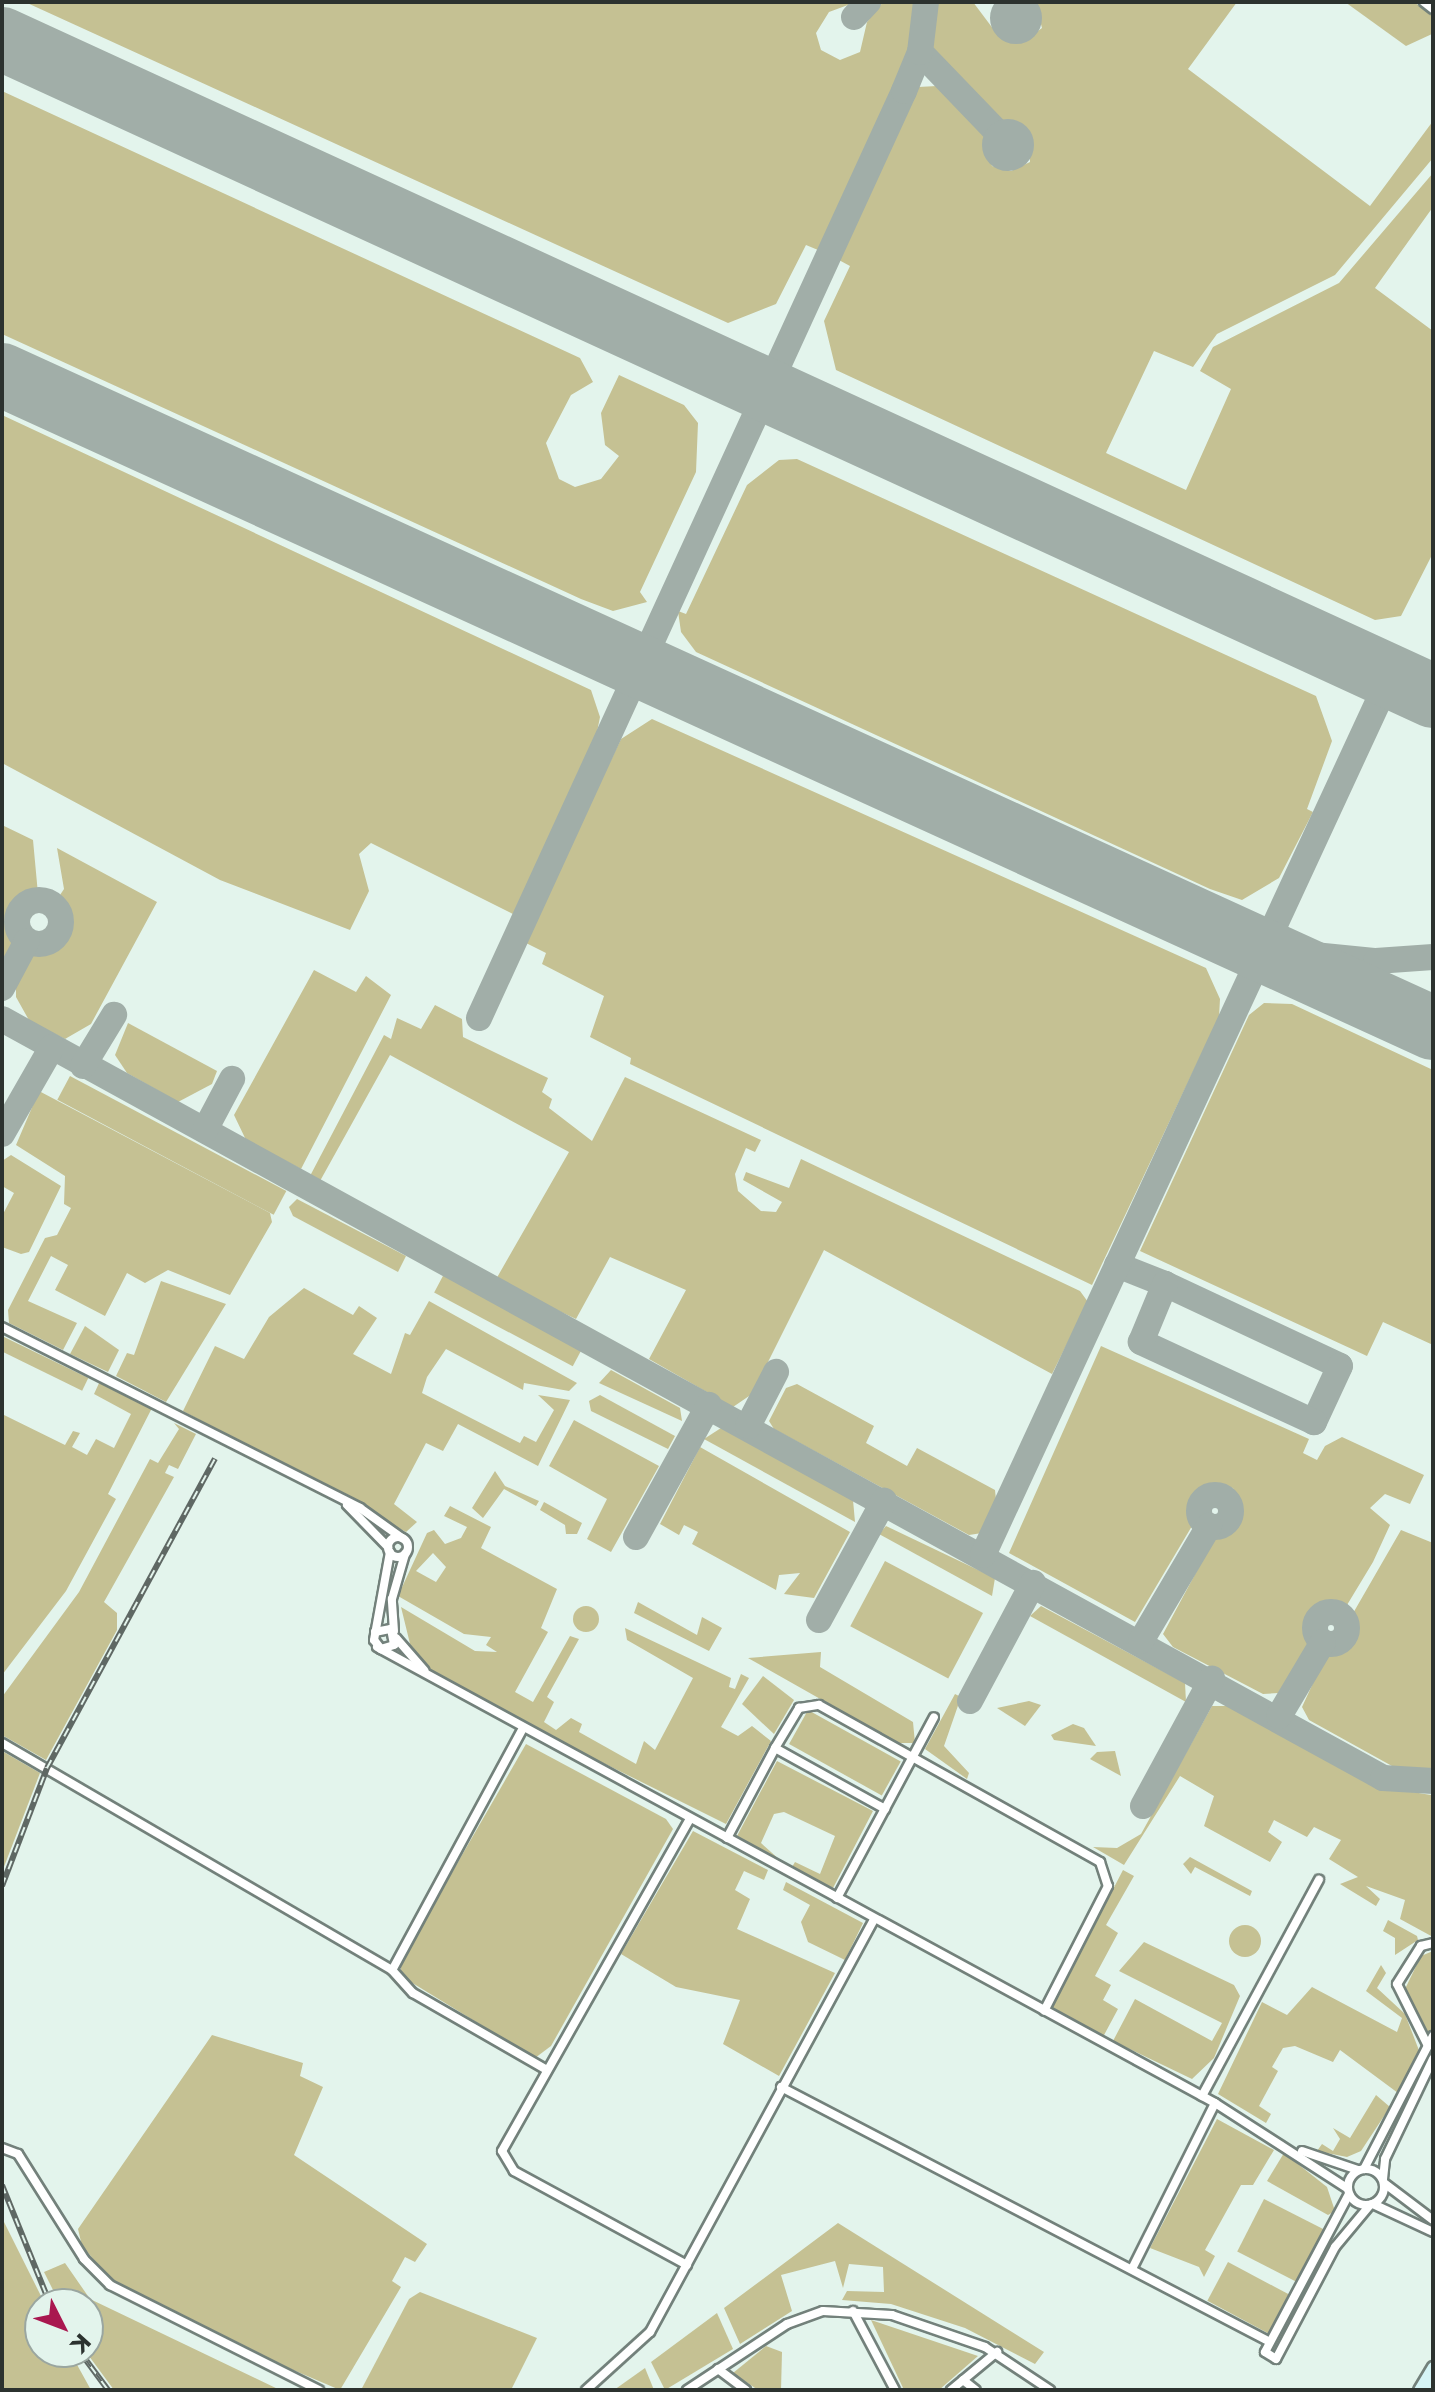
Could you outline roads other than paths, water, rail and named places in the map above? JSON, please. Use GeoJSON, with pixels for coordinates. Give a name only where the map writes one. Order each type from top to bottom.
{"type":"FeatureCollection","features":[{"type":"Feature","properties":{"kind":"street"},"geometry":{"type":"LineString","coordinates":[[1424,2],[1433,9]]}},
{"type":"Feature","properties":{"kind":"street"},"geometry":{"type":"LineString","coordinates":[[2,1327],[338,1497],[402,1538],[405,1554],[392,1599],[395,1634],[391,1647],[377,1647]]}},
{"type":"Feature","properties":{"kind":"street"},"geometry":{"type":"LineString","coordinates":[[338,1497],[389,1550],[405,1554]]}},
{"type":"Feature","properties":{"kind":"street"},"geometry":{"type":"LineString","coordinates":[[377,1647],[375,1632],[389,1550],[402,1538]]}},
{"type":"Feature","properties":{"kind":"street"},"geometry":{"type":"LineString","coordinates":[[375,1632],[395,1634],[434,1678]]}},
{"type":"Feature","properties":{"kind":"street"},"geometry":{"type":"LineString","coordinates":[[377,1647],[522,1730],[1215,2103],[1296,2149],[1348,2191],[1433,2232]]}},
{"type":"Feature","properties":{"kind":"street"},"geometry":{"type":"LineString","coordinates":[[727,1838],[775,1748],[807,1704],[914,1756],[1083,1850],[1108,1875],[1044,2011]]}},
{"type":"Feature","properties":{"kind":"street"},"geometry":{"type":"LineString","coordinates":[[837,1898],[934,1717]]}},
{"type":"Feature","properties":{"kind":"street"},"geometry":{"type":"LineString","coordinates":[[392,1970],[522,1730]]}},
{"type":"Feature","properties":{"kind":"street"},"geometry":{"type":"LineString","coordinates":[[2,1743],[392,1970],[413,1993],[545,2069]]}},
{"type":"Feature","properties":{"kind":"street"},"geometry":{"type":"LineString","coordinates":[[775,1748],[885,1809]]}},
{"type":"Feature","properties":{"kind":"street"},"geometry":{"type":"LineString","coordinates":[[687,2265],[502,2161],[545,2069],[690,1819]]}},
{"type":"Feature","properties":{"kind":"street"},"geometry":{"type":"LineString","coordinates":[[1202,2096],[1319,1880]]}},
{"type":"Feature","properties":{"kind":"street"},"geometry":{"type":"LineString","coordinates":[[586,2390],[639,2347],[687,2265],[874,1920]]}},
{"type":"Feature","properties":{"kind":"street"},"geometry":{"type":"LineString","coordinates":[[1428,2046],[1397,1984],[1421,1946],[1433,1943]]}},
{"type":"Feature","properties":{"kind":"street"},"geometry":{"type":"LineString","coordinates":[[1433,2036],[1265,2352],[1276,2359],[1335,2247],[1372,2204],[1383,2181],[1385,2159],[1433,2059]]}},
{"type":"Feature","properties":{"kind":"street"},"geometry":{"type":"LineString","coordinates":[[781,2087],[1133,2267],[1270,2342]]}},
{"type":"Feature","properties":{"kind":"street"},"geometry":{"type":"LineString","coordinates":[[1133,2267],[1215,2103]]}},
{"type":"Feature","properties":{"kind":"street"},"geometry":{"type":"LineString","coordinates":[[2,2148],[18,2154],[84,2259],[110,2285],[319,2390]]}},
{"type":"Feature","properties":{"kind":"street"},"geometry":{"type":"LineString","coordinates":[[1296,2149],[1361,2169],[1383,2181],[1433,2220]]}},
{"type":"Feature","properties":{"kind":"street"},"geometry":{"type":"LineString","coordinates":[[687,2390],[787,2324],[823,2311],[853,2311],[892,2315],[997,2352],[1050,2390]]}},
{"type":"Feature","properties":{"kind":"street"},"geometry":{"type":"LineString","coordinates":[[853,2311],[895,2390]]}},
{"type":"Feature","properties":{"kind":"street"},"geometry":{"type":"LineString","coordinates":[[951,2390],[997,2352]]}},
{"type":"Feature","properties":{"kind":"street"},"geometry":{"type":"LineString","coordinates":[[1419,2390],[1433,2367]]}},
{"type":"Feature","properties":{"kind":"street"},"geometry":{"type":"LineString","coordinates":[[718,2369],[746,2390]]}},
{"type":"Feature","properties":{"kind":"street"},"geometry":{"type":"LineString","coordinates":[[963,2380],[976,2390]]}},
{"type":"Feature","properties":{"kind":"street"},"geometry":{"type":"LineString","coordinates":[[1429,2390],[1433,2384]]}},
{"type":"Feature","properties":{"kind":"railway"},"geometry":{"type":"LineString","coordinates":[[2,1886],[47,1768],[215,1459]]}},
{"type":"Feature","properties":{"kind":"railway"},"geometry":{"type":"LineString","coordinates":[[2,2185],[44,2288]]}},
{"type":"Feature","properties":{"kind":"railway"},"geometry":{"type":"LineString","coordinates":[[92,2368],[108,2390]]}}]}
